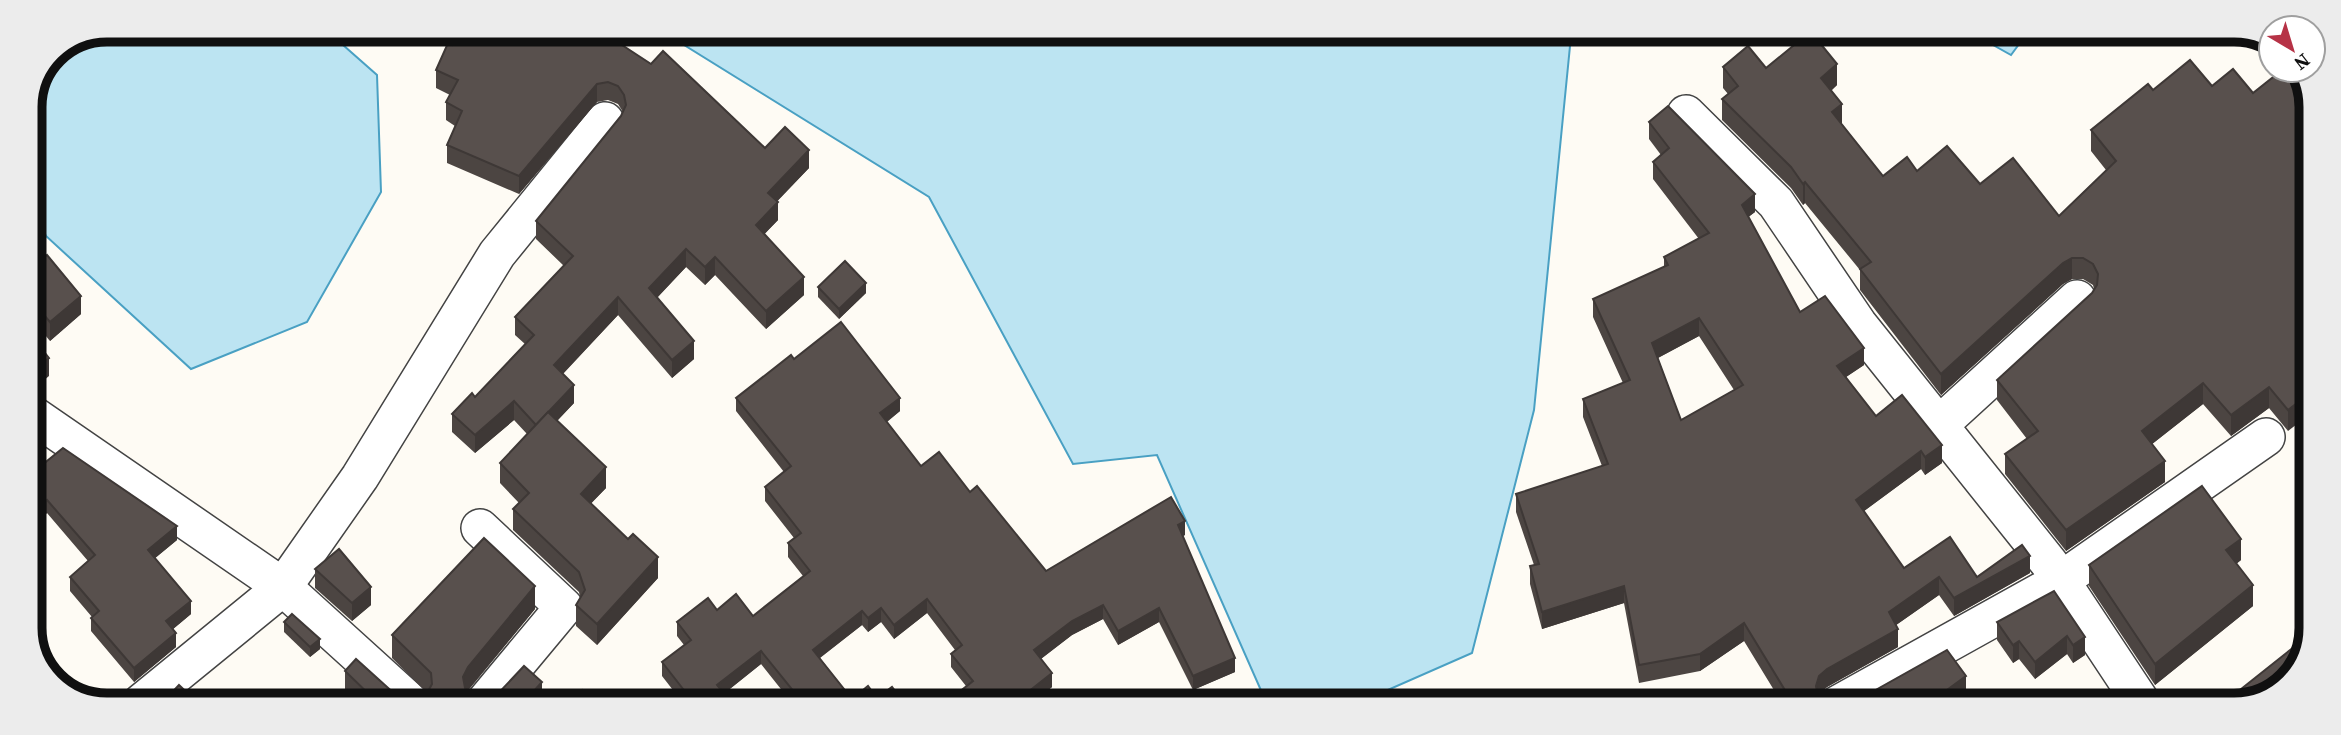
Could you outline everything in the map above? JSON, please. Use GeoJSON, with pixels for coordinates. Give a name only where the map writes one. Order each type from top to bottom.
{"type":"FeatureCollection","features":[{"type":"Feature","properties":{"kind":"street"},"geometry":{"type":"LineString","coordinates":[[1686,114],[1776,203],[1858,324],[2060,580],[2135,693]]}},
{"type":"Feature","properties":{"kind":"street"},"geometry":{"type":"LineString","coordinates":[[153,693],[283,587],[360,477],[497,254],[606,121]]}},
{"type":"Feature","properties":{"kind":"street"},"geometry":{"type":"LineString","coordinates":[[1938,425],[2077,299]]}},
{"type":"Feature","properties":{"kind":"street"},"geometry":{"type":"LineString","coordinates":[[42,421],[283,587],[400,693]]}},
{"type":"Feature","properties":{"kind":"street"},"geometry":{"type":"LineString","coordinates":[[1858,693],[2060,580],[2266,437]]}},
{"type":"Feature","properties":{"kind":"street"},"geometry":{"type":"LineString","coordinates":[[480,528],[564,607],[492,693]]}},
{"type":"Feature","properties":{"kind":"water"},"geometry":{"type":"Polygon","coordinates":[[[107,42],[340,42],[377,75],[381,192],[307,322],[191,369],[46,236],[42,228],[43,94],[53,71],[61,61],[82,47],[107,42]]]}},
{"type":"Feature","properties":{"kind":"water"},"geometry":{"type":"Polygon","coordinates":[[[679,42],[1566,42],[1570,46],[1534,410],[1472,653],[1381,693],[1262,693],[1157,455],[1073,464],[929,197],[679,42]]]}},
{"type":"Feature","properties":{"kind":"water"},"geometry":{"type":"Polygon","coordinates":[[[1988,42],[2021,42],[2011,55],[1988,42]]]}},
{"type":"Feature","properties":{"kind":"building"},"geometry":{"type":"Polygon","coordinates":[[[454,42],[617,42],[651,64],[663,51],[765,148],[785,127],[809,150],[768,193],[778,202],[756,225],[804,277],[766,311],[715,257],[705,267],[686,249],[649,288],[694,341],[672,360],[618,297],[554,365],[574,385],[536,425],[514,401],[475,435],[452,414],[472,393],[475,397],[534,335],[515,317],[573,256],[536,221],[621,116],[626,105],[618,86],[608,82],[597,84],[519,176],[447,145],[462,111],[446,102],[458,80],[436,70],[448,43],[452,45],[454,42]]]}},
{"type":"Feature","properties":{"kind":"building"},"geometry":{"type":"Polygon","coordinates":[[[1798,42],[1819,42],[1837,64],[1821,78],[1842,104],[1832,112],[1883,176],[1907,157],[1917,171],[1947,146],[1980,184],[2013,158],[2059,216],[2116,161],[2091,130],[2148,84],[2153,90],[2190,60],[2212,86],[2233,69],[2253,93],[2264,84],[2295,84],[2299,103],[2299,402],[2288,410],[2269,387],[2231,415],[2203,383],[2142,431],[2165,461],[2066,530],[2005,454],[2038,431],[1997,380],[2092,293],[2097,285],[2098,274],[2093,264],[2083,258],[2072,258],[2063,263],[1941,374],[1860,269],[1871,262],[1805,182],[1803,184],[1791,167],[1722,99],[1738,86],[1723,67],[1748,46],[1766,68],[1798,42]]]}},
{"type":"Feature","properties":{"kind":"building"},"geometry":{"type":"Polygon","coordinates":[[[1668,106],[1755,194],[1742,205],[1800,312],[1825,296],[1864,348],[1837,366],[1876,416],[1902,395],[1942,445],[1925,457],[1921,451],[1856,500],[1904,568],[1950,537],[1977,577],[2022,545],[2030,556],[1954,598],[1939,577],[1889,612],[1898,629],[1819,676],[1817,693],[1787,693],[1744,623],[1700,654],[1639,665],[1624,586],[1542,612],[1530,566],[1539,564],[1516,494],[1608,464],[1583,399],[1630,380],[1593,299],[1668,265],[1664,257],[1709,233],[1653,162],[1669,148],[1649,122],[1668,106]],[[1699,318],[1652,343],[1681,420],[1743,385],[1699,318]]]}},
{"type":"Feature","properties":{"kind":"building"},"geometry":{"type":"Polygon","coordinates":[[[47,255],[81,296],[50,322],[42,313],[42,259],[47,255]]]}},
{"type":"Feature","properties":{"kind":"building"},"geometry":{"type":"Polygon","coordinates":[[[845,261],[866,283],[839,309],[818,287],[845,261]]]}},
{"type":"Feature","properties":{"kind":"building"},"geometry":{"type":"Polygon","coordinates":[[[841,322],[900,398],[880,413],[921,466],[939,452],[970,492],[977,486],[1046,571],[1171,497],[1185,521],[1178,525],[1235,658],[1193,676],[1159,608],[1118,631],[1103,605],[1072,621],[1034,650],[1052,673],[1027,693],[958,693],[973,681],[951,654],[962,645],[927,599],[894,625],[881,608],[868,618],[862,611],[813,650],[847,693],[795,693],[761,651],[717,685],[721,690],[717,693],[686,693],[662,662],[691,640],[677,622],[708,598],[717,610],[736,594],[753,616],[810,571],[788,543],[801,533],[765,487],[791,466],[736,398],[791,355],[794,359],[841,322]]]}},
{"type":"Feature","properties":{"kind":"building"},"geometry":{"type":"Polygon","coordinates":[[[42,349],[49,358],[42,364],[42,349]]]}},
{"type":"Feature","properties":{"kind":"building"},"geometry":{"type":"Polygon","coordinates":[[[548,412],[606,467],[581,494],[628,539],[633,534],[658,557],[597,624],[576,605],[585,590],[579,572],[513,509],[529,493],[500,463],[548,412]]]}},
{"type":"Feature","properties":{"kind":"building"},"geometry":{"type":"Polygon","coordinates":[[[63,448],[177,526],[148,550],[191,601],[166,621],[176,633],[134,668],[91,618],[99,611],[70,577],[95,555],[47,500],[42,504],[42,465],[63,448]]]}},
{"type":"Feature","properties":{"kind":"building"},"geometry":{"type":"Polygon","coordinates":[[[2202,486],[2241,539],[2226,550],[2253,585],[2155,664],[2089,565],[2202,486]]]}},
{"type":"Feature","properties":{"kind":"building"},"geometry":{"type":"Polygon","coordinates":[[[484,538],[535,586],[468,667],[463,677],[468,693],[427,693],[432,684],[431,673],[392,635],[484,538]]]}},
{"type":"Feature","properties":{"kind":"building"},"geometry":{"type":"Polygon","coordinates":[[[339,549],[371,587],[352,603],[315,569],[339,549]]]}},
{"type":"Feature","properties":{"kind":"building"},"geometry":{"type":"Polygon","coordinates":[[[2054,591],[2085,637],[2073,645],[2067,636],[2035,662],[2019,641],[2013,645],[1997,622],[2054,591]]]}},
{"type":"Feature","properties":{"kind":"building"},"geometry":{"type":"Polygon","coordinates":[[[292,614],[320,639],[310,647],[284,622],[292,614]]]}},
{"type":"Feature","properties":{"kind":"building"},"geometry":{"type":"Polygon","coordinates":[[[2297,645],[2288,664],[2274,680],[2255,690],[2236,693],[2297,645]]]}},
{"type":"Feature","properties":{"kind":"building"},"geometry":{"type":"Polygon","coordinates":[[[1947,650],[1966,676],[1943,693],[1870,693],[1947,650]]]}},
{"type":"Feature","properties":{"kind":"building"},"geometry":{"type":"Polygon","coordinates":[[[356,659],[394,693],[368,693],[345,671],[356,659]]]}},
{"type":"Feature","properties":{"kind":"building"},"geometry":{"type":"Polygon","coordinates":[[[524,666],[542,682],[532,693],[499,693],[524,666]]]}},
{"type":"Feature","properties":{"kind":"building"},"geometry":{"type":"Polygon","coordinates":[[[179,685],[187,693],[171,693],[179,685]]]}},
{"type":"Feature","properties":{"kind":"building"},"geometry":{"type":"Polygon","coordinates":[[[868,686],[873,693],[859,693],[868,686]]]}},
{"type":"Feature","properties":{"kind":"building"},"geometry":{"type":"Polygon","coordinates":[[[892,687],[897,693],[884,693],[892,687]]]}}]}
